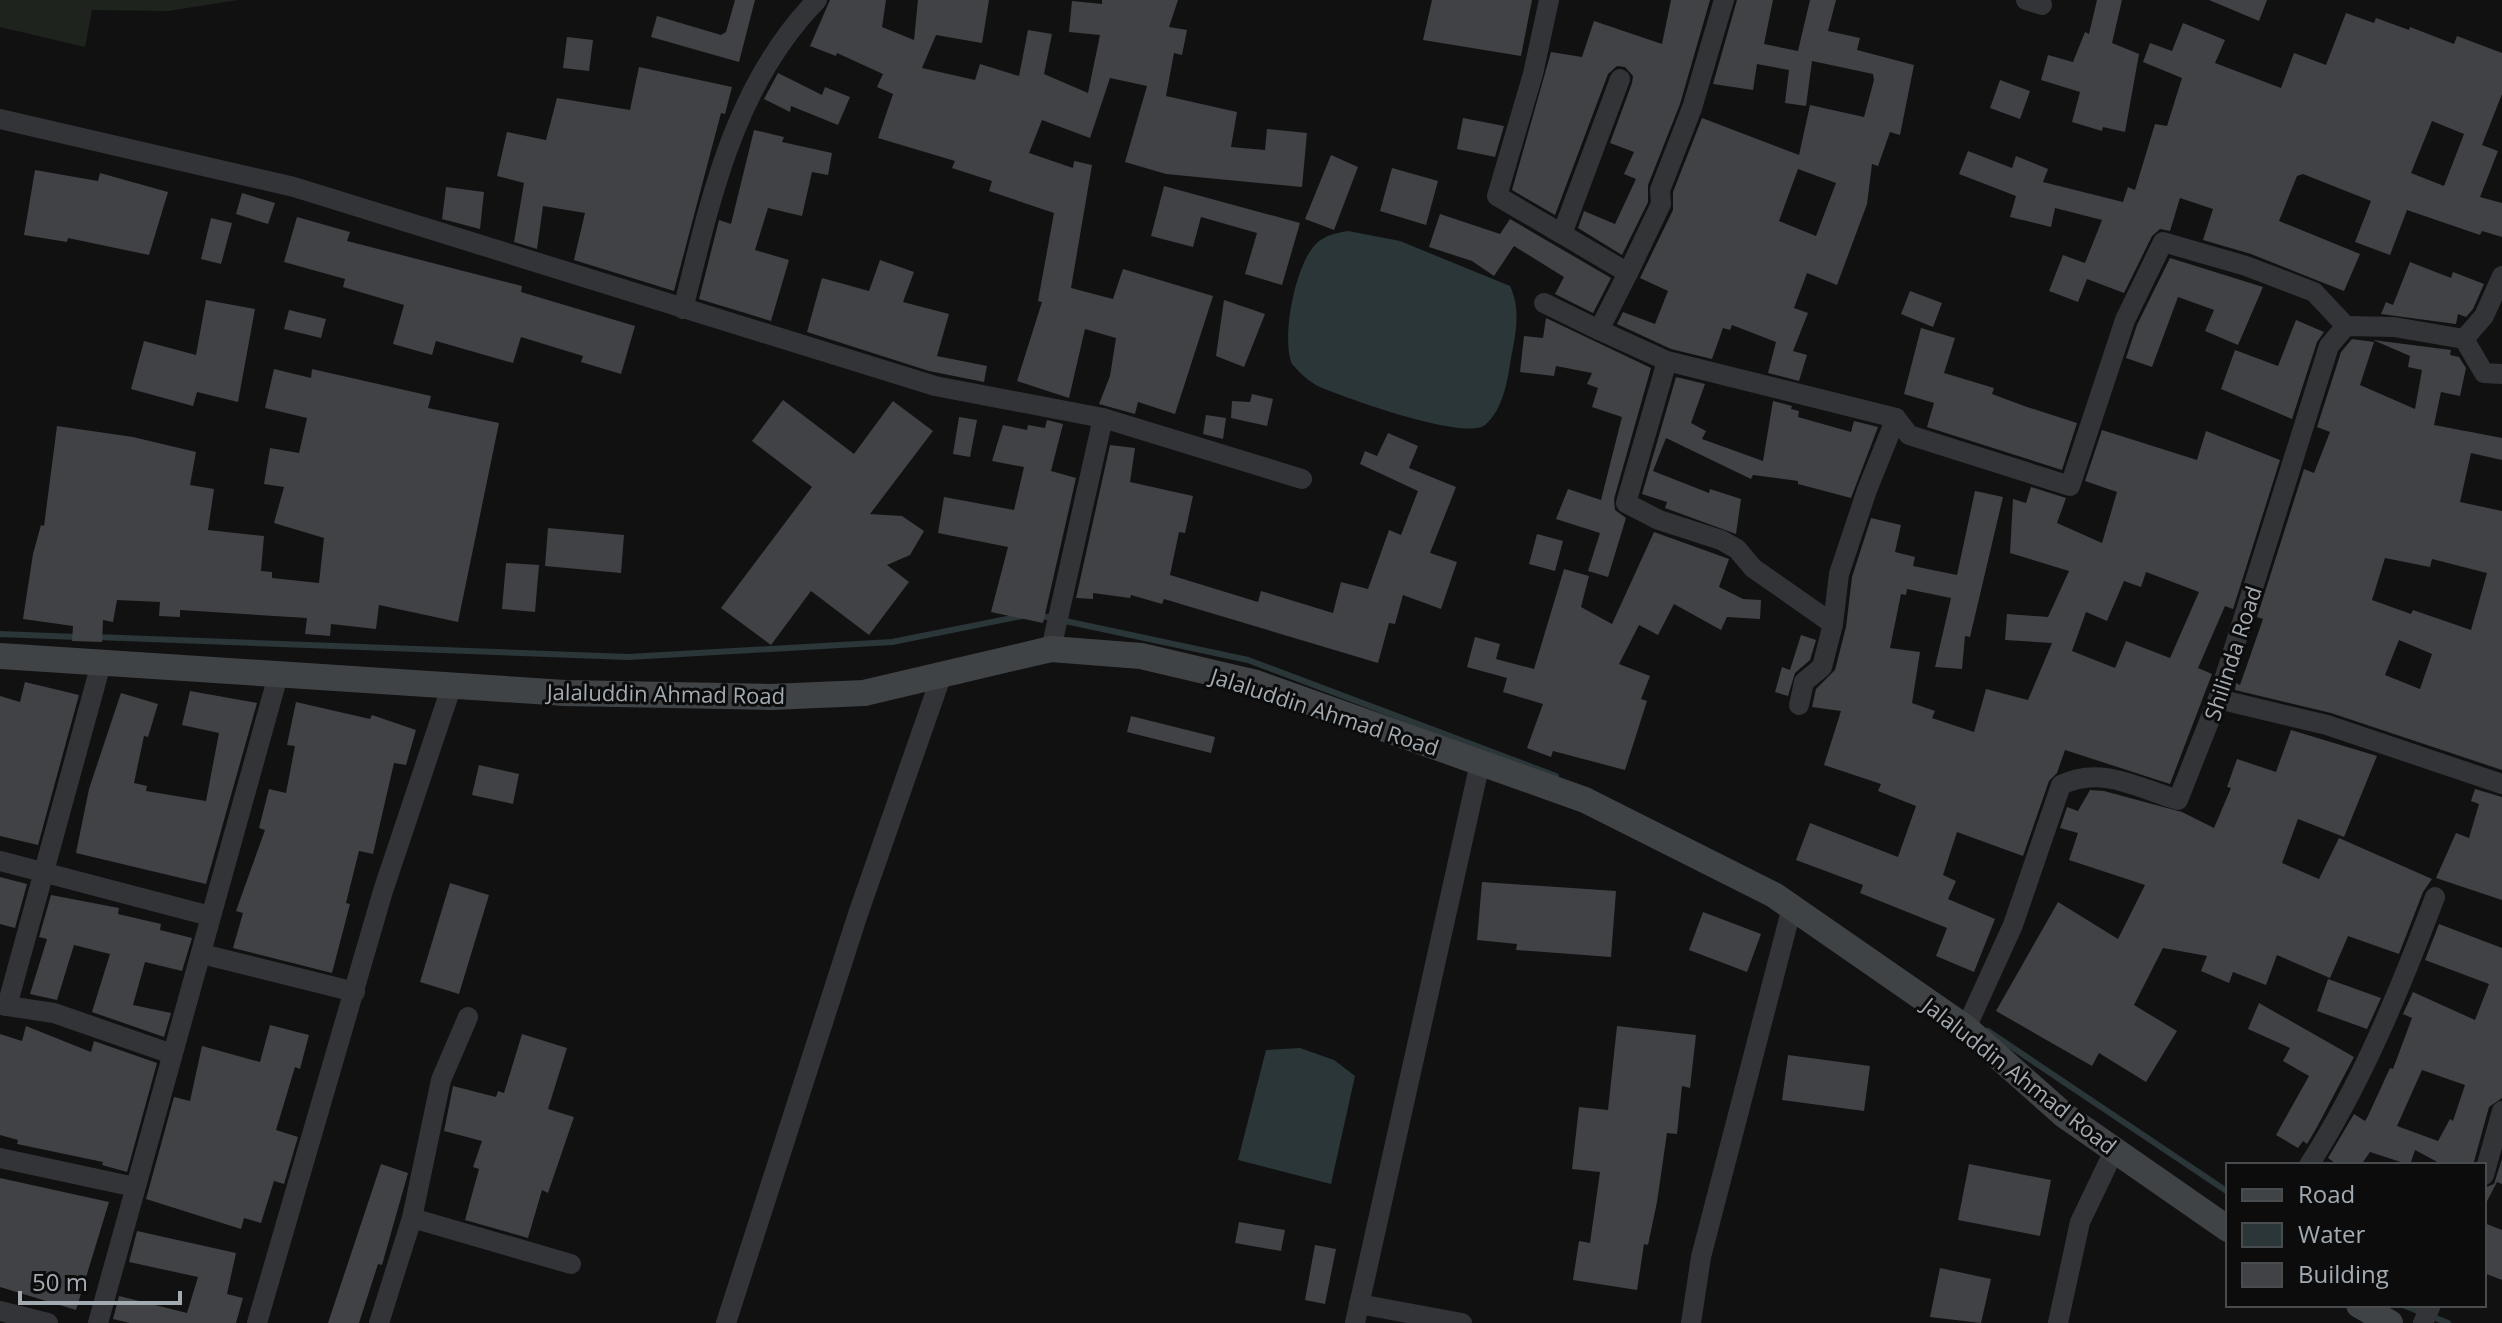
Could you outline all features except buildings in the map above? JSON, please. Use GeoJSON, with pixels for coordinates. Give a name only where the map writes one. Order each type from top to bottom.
{"type":"FeatureCollection","features":[{"type":"Feature","properties":{"kind":"street"},"geometry":{"type":"LineString","coordinates":[[683,309],[717,172],[743,106],[775,52],[817,0]]}},
{"type":"Feature","properties":{"kind":"street"},"geometry":{"type":"LineString","coordinates":[[1549,0],[1533,74],[1497,196],[1628,273]]}},
{"type":"Feature","properties":{"kind":"street"},"geometry":{"type":"LineString","coordinates":[[1599,330],[1661,204],[1660,190],[1692,108],[1724,0]]}},
{"type":"Feature","properties":{"kind":"street"},"geometry":{"type":"LineString","coordinates":[[1562,234],[1620,79]]}},
{"type":"Feature","properties":{"kind":"street"},"geometry":{"type":"LineString","coordinates":[[0,119],[294,187],[935,386],[1103,418],[1302,479]]}},
{"type":"Feature","properties":{"kind":"street"},"geometry":{"type":"LineString","coordinates":[[1544,303],[1667,361],[1896,418],[1909,435],[2070,486],[2125,320],[2163,242],[2246,266],[2314,292],[2346,326],[2394,327],[2464,339],[2484,373],[2502,374]]}},
{"type":"Feature","properties":{"kind":"street"},"geometry":{"type":"LineString","coordinates":[[2464,339],[2484,316],[2502,276]]}},
{"type":"Feature","properties":{"kind":"street","name":"Shilinda Road"},"geometry":{"type":"LineString","coordinates":[[1966,1028],[2013,925],[2061,785],[2080,775],[2102,775],[2178,800],[2218,699],[2329,346],[2346,326]]}},
{"type":"Feature","properties":{"kind":"street"},"geometry":{"type":"LineString","coordinates":[[1667,361],[1626,503],[1659,520],[1721,540],[1737,549],[1753,568],[1833,624]]}},
{"type":"Feature","properties":{"kind":"street"},"geometry":{"type":"LineString","coordinates":[[1051,649],[1103,418]]}},
{"type":"Feature","properties":{"kind":"street"},"geometry":{"type":"LineString","coordinates":[[1799,705],[1804,682],[1822,667],[1833,624],[1839,574],[1867,490],[1896,418]]}},
{"type":"Feature","properties":{"kind":"street","name":"Jalaluddin Ahmad Road"},"geometry":{"type":"LineString","coordinates":[[0,656],[102,660],[565,693],[771,697],[864,693],[1051,649],[1141,656],[1256,683],[1585,800],[1792,907],[1966,1028],[2064,1115],[2226,1228]]}},
{"type":"Feature","properties":{"kind":"street"},"geometry":{"type":"LineString","coordinates":[[102,660],[47,872],[4,1006],[54,1013],[172,1054]]}},
{"type":"Feature","properties":{"kind":"street"},"geometry":{"type":"LineString","coordinates":[[98,1323],[279,672]]}},
{"type":"Feature","properties":{"kind":"street"},"geometry":{"type":"LineString","coordinates":[[726,1323],[858,914],[942,674]]}},
{"type":"Feature","properties":{"kind":"street"},"geometry":{"type":"LineString","coordinates":[[257,1323],[383,891],[452,685]]}},
{"type":"Feature","properties":{"kind":"street"},"geometry":{"type":"LineString","coordinates":[[2218,699],[2327,725],[2502,784]]}},
{"type":"Feature","properties":{"kind":"street"},"geometry":{"type":"LineString","coordinates":[[1462,1323],[1357,1313],[1480,763]]}},
{"type":"Feature","properties":{"kind":"street"},"geometry":{"type":"LineString","coordinates":[[0,861],[210,916]]}},
{"type":"Feature","properties":{"kind":"street"},"geometry":{"type":"LineString","coordinates":[[2310,1163],[2344,1109],[2378,1038],[2435,897]]}},
{"type":"Feature","properties":{"kind":"street"},"geometry":{"type":"LineString","coordinates":[[1691,1323],[1701,1257],[1792,907]]}},
{"type":"Feature","properties":{"kind":"street"},"geometry":{"type":"LineString","coordinates":[[202,954],[355,992]]}},
{"type":"Feature","properties":{"kind":"street"},"geometry":{"type":"LineString","coordinates":[[379,1323],[412,1218],[441,1080],[468,1017]]}},
{"type":"Feature","properties":{"kind":"street"},"geometry":{"type":"LineString","coordinates":[[2486,1168],[2502,1111]]}},
{"type":"Feature","properties":{"kind":"street"},"geometry":{"type":"LineString","coordinates":[[2058,1323],[2080,1222],[2114,1151]]}},
{"type":"Feature","properties":{"kind":"street"},"geometry":{"type":"LineString","coordinates":[[0,1158],[135,1187]]}},
{"type":"Feature","properties":{"kind":"street"},"geometry":{"type":"LineString","coordinates":[[412,1218],[571,1264]]}},
{"type":"Feature","properties":{"kind":"street"},"geometry":{"type":"LineString","coordinates":[[2362,1307],[2390,1323]]}},
{"type":"Feature","properties":{"kind":"street"},"geometry":{"type":"LineString","coordinates":[[0,1311],[48,1323]]}},
{"type":"Feature","properties":{"kind":"shaded area"},"geometry":{"type":"Polygon","coordinates":[[[0,0],[238,0],[168,11],[92,10],[85,47],[0,27],[0,0]]]}},
{"type":"Feature","properties":{"kind":"water"},"geometry":{"type":"Polygon","coordinates":[[[1348,231],[1400,241],[1510,286],[1516,303],[1516,321],[1508,375],[1500,403],[1485,425],[1454,427],[1378,408],[1316,385],[1292,364],[1289,320],[1301,269],[1315,245],[1330,235],[1348,231]]]}},
{"type":"Feature","properties":{"kind":"water"},"geometry":{"type":"Polygon","coordinates":[[[1300,1048],[1334,1060],[1355,1076],[1331,1184],[1238,1160],[1266,1050],[1300,1048]]]}},
{"type":"Feature","properties":{"kind":"waterway"},"geometry":{"type":"LineString","coordinates":[[1037,615],[1248,660],[1556,776]]}},
{"type":"Feature","properties":{"kind":"waterway"},"geometry":{"type":"LineString","coordinates":[[96,637],[628,657],[892,642],[1022,616]]}},
{"type":"Feature","properties":{"kind":"waterway"},"geometry":{"type":"LineString","coordinates":[[0,634],[77,637]]}},
{"type":"Feature","properties":{"kind":"waterway"},"geometry":{"type":"LineString","coordinates":[[1988,1031],[2226,1191]]}},
{"type":"Feature","properties":{"kind":"waterway"},"geometry":{"type":"LineString","coordinates":[[2408,1307],[2448,1323]]}}]}
